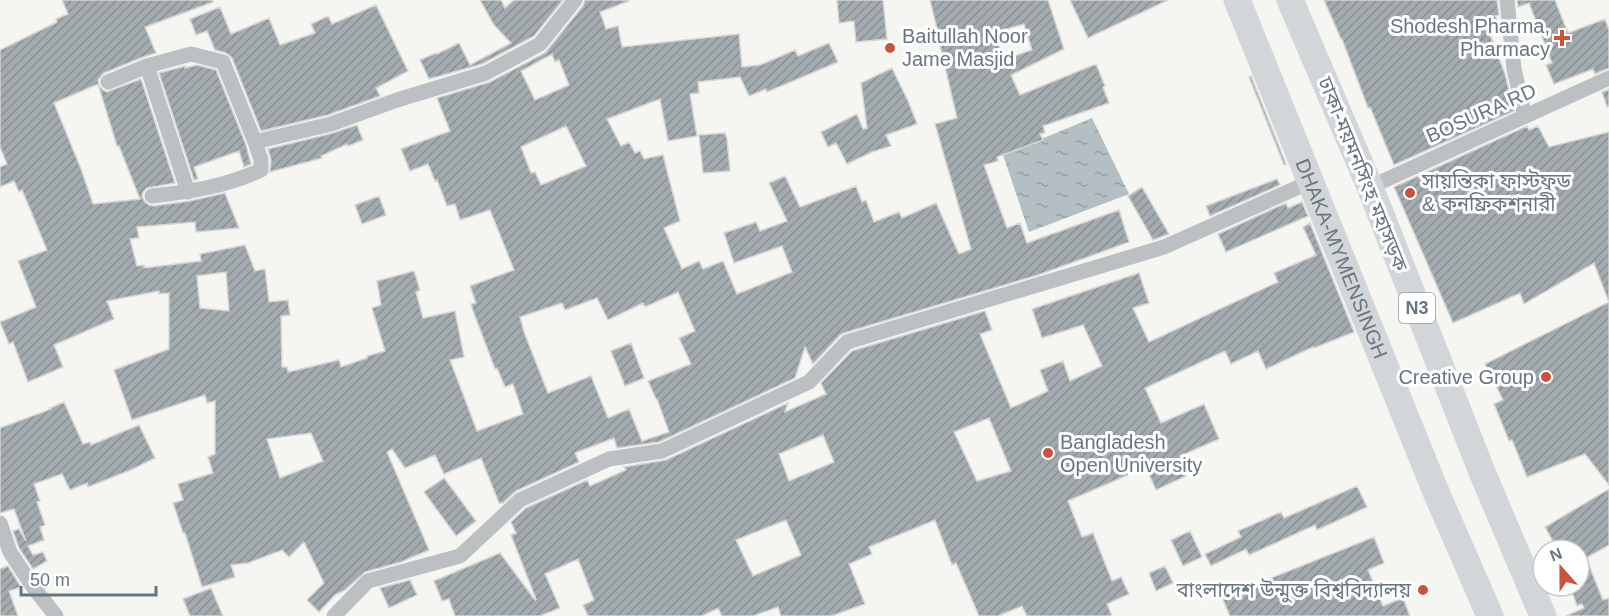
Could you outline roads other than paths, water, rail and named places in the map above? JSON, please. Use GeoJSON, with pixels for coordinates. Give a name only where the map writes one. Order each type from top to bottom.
{"type":"FeatureCollection","features":[{"type":"Feature","properties":{"kind":"highway","name":"DHAKA-MYMENSINGH"},"geometry":{"type":"LineString","coordinates":[[1237,0],[1436,492],[1490,616]]}},
{"type":"Feature","properties":{"kind":"highway","name":"ঢাকা-ময়মনসিংহ মহাসড়ক"},"geometry":{"type":"LineString","coordinates":[[1290,0],[1370,187],[1482,472],[1543,616]]}},
{"type":"Feature","properties":{"kind":"street"},"geometry":{"type":"LineString","coordinates":[[255,142],[331,124],[397,100],[486,73],[540,44],[575,0]]}},
{"type":"Feature","properties":{"kind":"street"},"geometry":{"type":"LineString","coordinates":[[1507,0],[1514,69],[1525,116]]}},
{"type":"Feature","properties":{"kind":"street"},"geometry":{"type":"LineString","coordinates":[[108,82],[147,66],[191,54],[223,62],[255,142],[261,160],[261,170],[188,192],[152,196]]}},
{"type":"Feature","properties":{"kind":"street"},"geometry":{"type":"LineString","coordinates":[[147,66],[188,192]]}},
{"type":"Feature","properties":{"kind":"street","name":"BOSURA RD"},"geometry":{"type":"LineString","coordinates":[[1370,187],[1609,78]]}},
{"type":"Feature","properties":{"kind":"street"},"geometry":{"type":"LineString","coordinates":[[334,616],[368,581],[460,556],[520,500],[609,459],[662,451],[810,382],[847,342],[1164,247],[1310,182]]}},
{"type":"Feature","properties":{"kind":"street"},"geometry":{"type":"LineString","coordinates":[[0,523],[10,552],[56,616]]}},
{"type":"Feature","properties":{"kind":"water"},"geometry":{"type":"Polygon","coordinates":[[[1092,118],[1129,194],[1029,232],[1003,155],[1092,118]]]}},
{"type":"Feature","properties":{"kind":"place","name":"Shodesh Pharma, Pharmacy"},"geometry":{"type":"Point","coordinates":[1562,38]}},
{"type":"Feature","properties":{"kind":"place","name":"Baitullah Noor Jame Masjid"},"geometry":{"type":"Point","coordinates":[890,48]}},
{"type":"Feature","properties":{"kind":"place","name":"সায়ন্তিকা ফাস্টফুড & কনফ্রিকশনারী"},"geometry":{"type":"Point","coordinates":[1410,193]}},
{"type":"Feature","properties":{"kind":"place","name":"Creative Group"},"geometry":{"type":"Point","coordinates":[1546,377]}},
{"type":"Feature","properties":{"kind":"place","name":"Bangladesh Open University"},"geometry":{"type":"Point","coordinates":[1048,453]}},
{"type":"Feature","properties":{"kind":"place","name":"বাংলাদেশ উন্মুক্ত বিশ্ববিদ্যালয়"},"geometry":{"type":"Point","coordinates":[1423,590]}}]}
